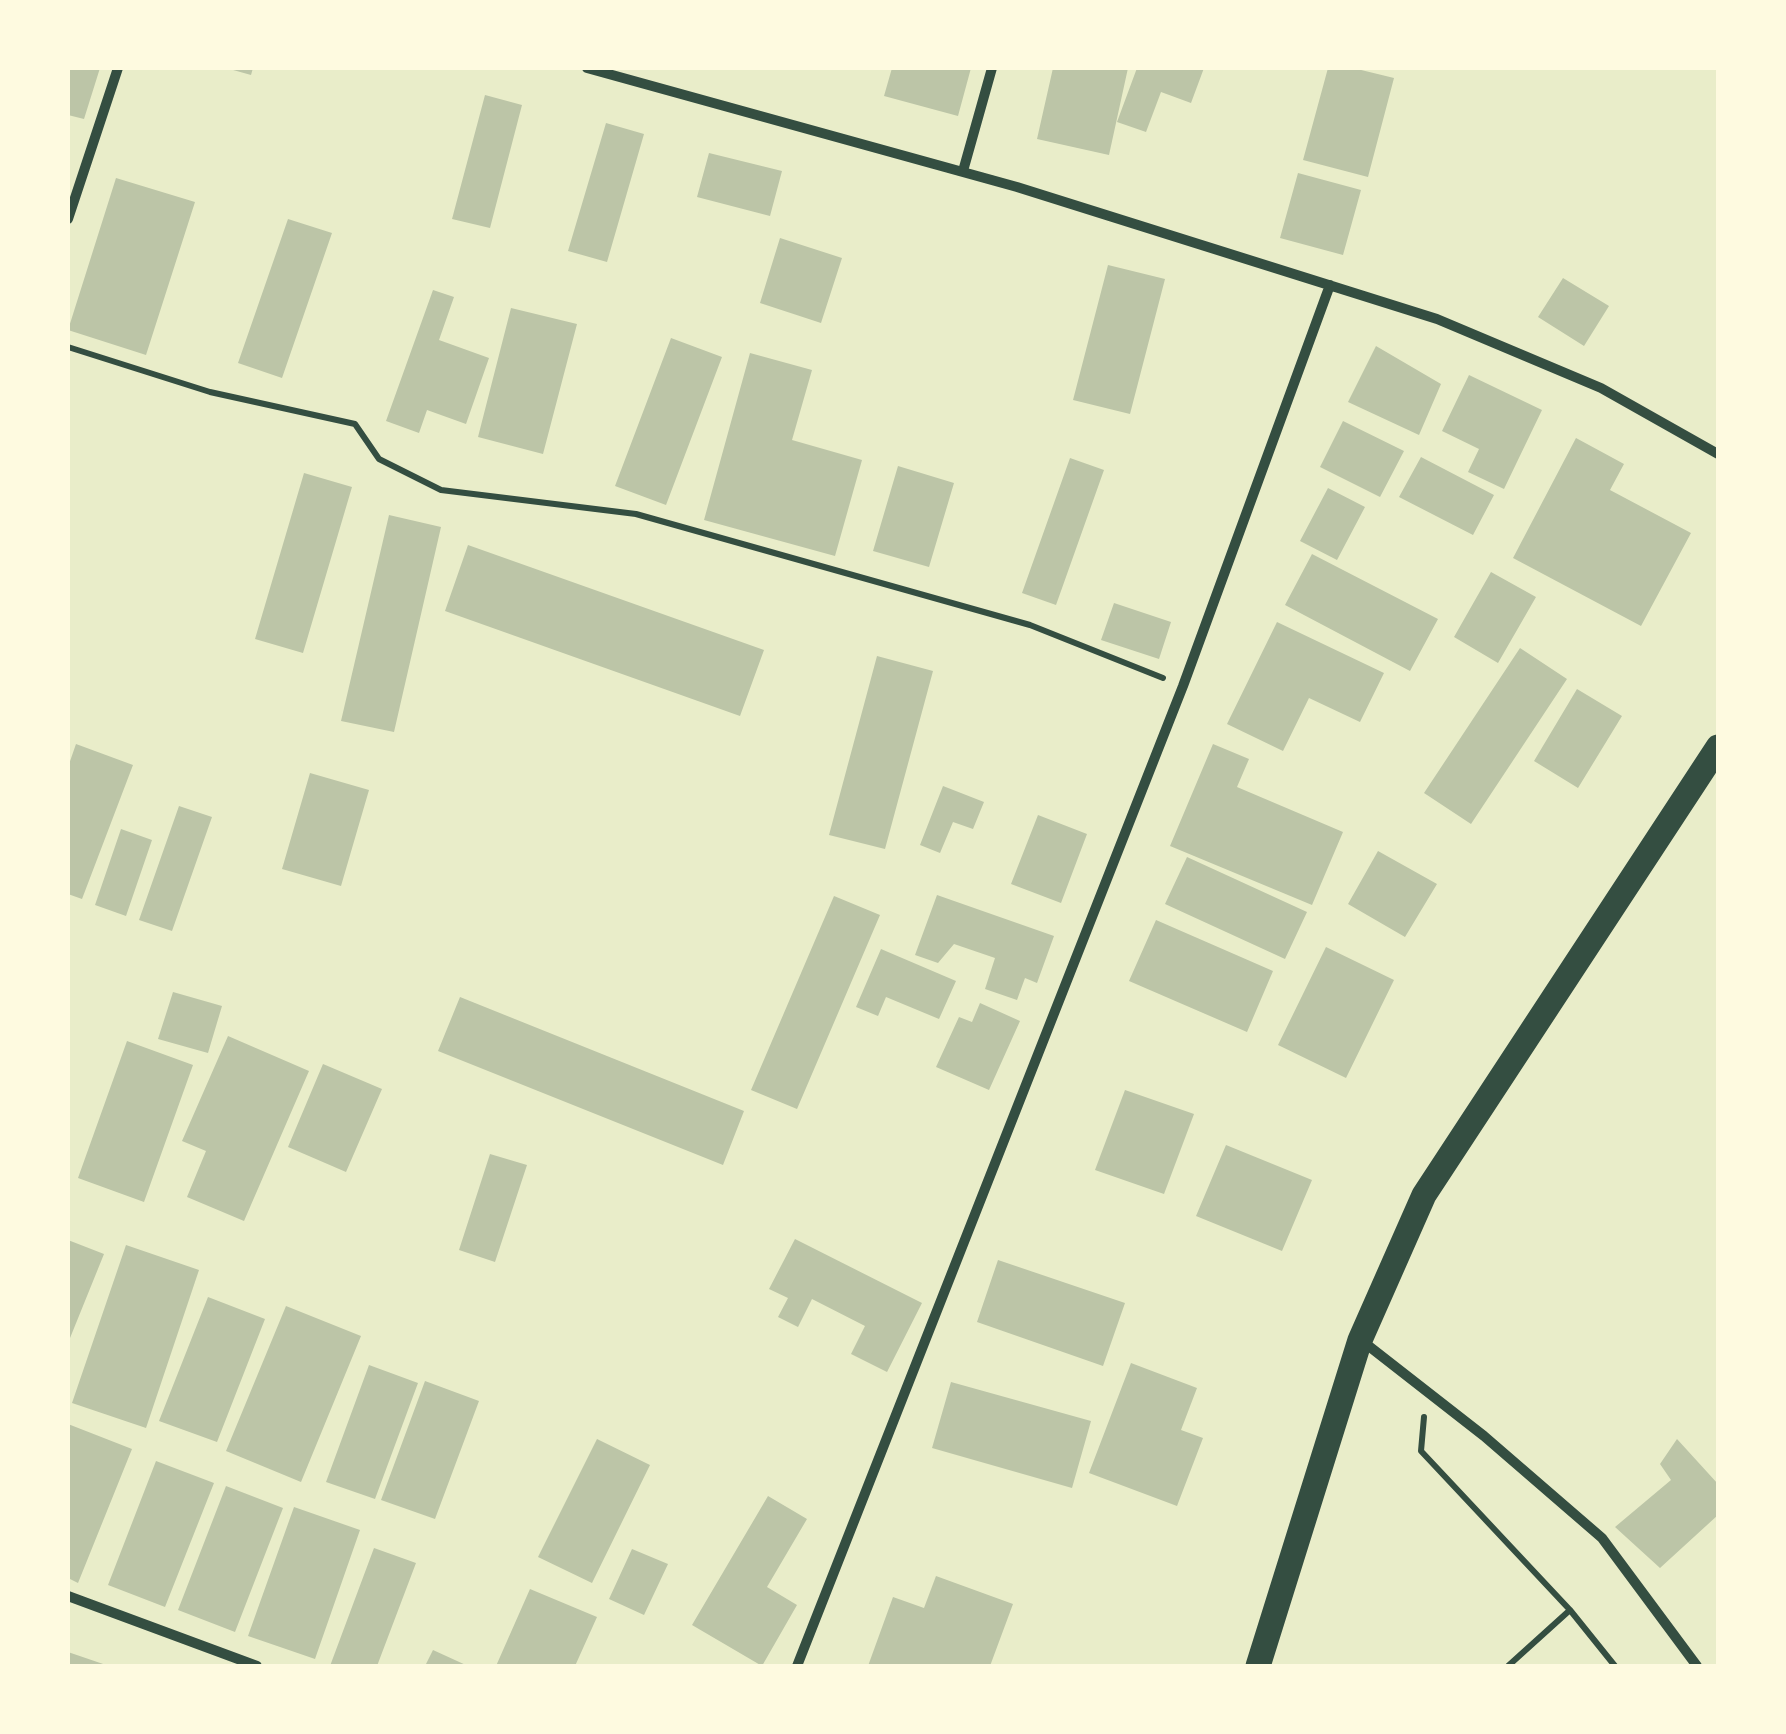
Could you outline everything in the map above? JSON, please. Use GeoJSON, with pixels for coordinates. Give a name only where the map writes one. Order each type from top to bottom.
{"type":"FeatureCollection","features":[{"type":"Feature","properties":{"kind":"highway"},"geometry":{"type":"LineString","coordinates":[[1258,1666],[1360,1340],[1424,1195],[1718,748]]}},
{"type":"Feature","properties":{"kind":"street"},"geometry":{"type":"LineString","coordinates":[[68,219],[118,68]]}},
{"type":"Feature","properties":{"kind":"street"},"geometry":{"type":"LineString","coordinates":[[588,68],[963,171],[1437,319],[1601,388],[1718,454]]}},
{"type":"Feature","properties":{"kind":"street"},"geometry":{"type":"LineString","coordinates":[[963,171],[992,68]]}},
{"type":"Feature","properties":{"kind":"street"},"geometry":{"type":"LineString","coordinates":[[798,1666],[1183,686],[1330,285]]}},
{"type":"Feature","properties":{"kind":"street"},"geometry":{"type":"LineString","coordinates":[[1360,1340],[1602,1538],[1697,1666]]}},
{"type":"Feature","properties":{"kind":"street"},"geometry":{"type":"LineString","coordinates":[[68,1596],[258,1666]]}},
{"type":"Feature","properties":{"kind":"path"},"geometry":{"type":"LineString","coordinates":[[68,347],[210,392],[355,424],[378,459],[441,490],[538,499],[655,519],[1030,625],[1183,686]]}},
{"type":"Feature","properties":{"kind":"path"},"geometry":{"type":"LineString","coordinates":[[1427,1391],[1421,1451],[1570,1610],[1614,1666]]}},
{"type":"Feature","properties":{"kind":"path"},"geometry":{"type":"LineString","coordinates":[[1508,1666],[1570,1610]]}},
{"type":"Feature","properties":{"kind":"building"},"geometry":{"type":"Polygon","coordinates":[[[68,68],[100,68],[84,119],[68,115],[68,68]]]}},
{"type":"Feature","properties":{"kind":"building"},"geometry":{"type":"Polygon","coordinates":[[[226,68],[253,68],[251,75],[226,68]]]}},
{"type":"Feature","properties":{"kind":"building"},"geometry":{"type":"Polygon","coordinates":[[[892,68],[971,68],[958,116],[884,96],[892,68]]]}},
{"type":"Feature","properties":{"kind":"building"},"geometry":{"type":"Polygon","coordinates":[[[1053,68],[1128,68],[1109,155],[1037,139],[1053,68]]]}},
{"type":"Feature","properties":{"kind":"building"},"geometry":{"type":"Polygon","coordinates":[[[1137,68],[1204,68],[1191,103],[1161,92],[1146,132],[1117,122],[1137,68]]]}},
{"type":"Feature","properties":{"kind":"building"},"geometry":{"type":"Polygon","coordinates":[[[1328,68],[1353,68],[1394,78],[1368,177],[1303,160],[1328,68]]]}},
{"type":"Feature","properties":{"kind":"building"},"geometry":{"type":"Polygon","coordinates":[[[485,95],[522,105],[490,228],[452,219],[485,95]]]}},
{"type":"Feature","properties":{"kind":"building"},"geometry":{"type":"Polygon","coordinates":[[[606,123],[644,134],[607,262],[568,251],[606,123]]]}},
{"type":"Feature","properties":{"kind":"building"},"geometry":{"type":"Polygon","coordinates":[[[709,153],[782,171],[770,216],[697,197],[709,153]]]}},
{"type":"Feature","properties":{"kind":"building"},"geometry":{"type":"Polygon","coordinates":[[[1298,173],[1361,190],[1343,255],[1280,238],[1298,173]]]}},
{"type":"Feature","properties":{"kind":"building"},"geometry":{"type":"Polygon","coordinates":[[[116,178],[195,202],[146,355],[68,330],[116,178]]]}},
{"type":"Feature","properties":{"kind":"building"},"geometry":{"type":"Polygon","coordinates":[[[288,219],[332,233],[282,378],[238,363],[288,219]]]}},
{"type":"Feature","properties":{"kind":"building"},"geometry":{"type":"Polygon","coordinates":[[[780,238],[842,258],[821,323],[760,303],[780,238]]]}},
{"type":"Feature","properties":{"kind":"building"},"geometry":{"type":"Polygon","coordinates":[[[1108,265],[1165,279],[1130,414],[1073,400],[1108,265]]]}},
{"type":"Feature","properties":{"kind":"building"},"geometry":{"type":"Polygon","coordinates":[[[1563,278],[1609,306],[1584,346],[1538,317],[1563,278]]]}},
{"type":"Feature","properties":{"kind":"building"},"geometry":{"type":"Polygon","coordinates":[[[433,290],[454,297],[439,340],[489,358],[466,424],[427,410],[419,433],[386,421],[433,290]]]}},
{"type":"Feature","properties":{"kind":"building"},"geometry":{"type":"Polygon","coordinates":[[[511,308],[577,324],[543,454],[478,437],[511,308]]]}},
{"type":"Feature","properties":{"kind":"building"},"geometry":{"type":"Polygon","coordinates":[[[671,338],[722,357],[666,505],[615,486],[671,338]]]}},
{"type":"Feature","properties":{"kind":"building"},"geometry":{"type":"Polygon","coordinates":[[[1376,346],[1441,384],[1419,435],[1348,402],[1376,346]]]}},
{"type":"Feature","properties":{"kind":"building"},"geometry":{"type":"Polygon","coordinates":[[[750,353],[812,370],[792,440],[862,460],[835,556],[704,520],[750,353]]]}},
{"type":"Feature","properties":{"kind":"building"},"geometry":{"type":"Polygon","coordinates":[[[1469,375],[1542,410],[1504,489],[1468,472],[1479,449],[1442,431],[1469,375]]]}},
{"type":"Feature","properties":{"kind":"building"},"geometry":{"type":"Polygon","coordinates":[[[1343,421],[1404,451],[1380,497],[1320,467],[1343,421]]]}},
{"type":"Feature","properties":{"kind":"building"},"geometry":{"type":"Polygon","coordinates":[[[1576,438],[1624,464],[1610,490],[1691,533],[1641,626],[1513,558],[1576,438]]]}},
{"type":"Feature","properties":{"kind":"building"},"geometry":{"type":"Polygon","coordinates":[[[1421,457],[1494,495],[1473,535],[1399,497],[1421,457]]]}},
{"type":"Feature","properties":{"kind":"building"},"geometry":{"type":"Polygon","coordinates":[[[1070,458],[1104,470],[1056,605],[1022,593],[1070,458]]]}},
{"type":"Feature","properties":{"kind":"building"},"geometry":{"type":"Polygon","coordinates":[[[898,466],[954,483],[929,567],[873,551],[898,466]]]}},
{"type":"Feature","properties":{"kind":"building"},"geometry":{"type":"Polygon","coordinates":[[[304,473],[352,487],[303,653],[255,639],[304,473]]]}},
{"type":"Feature","properties":{"kind":"building"},"geometry":{"type":"Polygon","coordinates":[[[1328,488],[1365,507],[1337,560],[1300,541],[1328,488]]]}},
{"type":"Feature","properties":{"kind":"building"},"geometry":{"type":"Polygon","coordinates":[[[389,515],[441,527],[394,732],[341,721],[389,515]]]}},
{"type":"Feature","properties":{"kind":"building"},"geometry":{"type":"Polygon","coordinates":[[[468,545],[764,650],[740,716],[445,611],[468,545]]]}},
{"type":"Feature","properties":{"kind":"building"},"geometry":{"type":"Polygon","coordinates":[[[1312,554],[1438,619],[1410,671],[1285,605],[1312,554]]]}},
{"type":"Feature","properties":{"kind":"building"},"geometry":{"type":"Polygon","coordinates":[[[1491,572],[1536,597],[1498,663],[1454,637],[1491,572]]]}},
{"type":"Feature","properties":{"kind":"building"},"geometry":{"type":"Polygon","coordinates":[[[1114,603],[1171,622],[1159,659],[1101,640],[1114,603]]]}},
{"type":"Feature","properties":{"kind":"building"},"geometry":{"type":"Polygon","coordinates":[[[1277,622],[1384,673],[1360,722],[1309,698],[1283,751],[1227,724],[1277,622]]]}},
{"type":"Feature","properties":{"kind":"building"},"geometry":{"type":"Polygon","coordinates":[[[1520,648],[1567,679],[1471,824],[1424,793],[1520,648]]]}},
{"type":"Feature","properties":{"kind":"building"},"geometry":{"type":"Polygon","coordinates":[[[877,656],[933,671],[885,849],[829,835],[877,656]]]}},
{"type":"Feature","properties":{"kind":"building"},"geometry":{"type":"Polygon","coordinates":[[[1577,689],[1622,716],[1578,788],[1534,761],[1577,689]]]}},
{"type":"Feature","properties":{"kind":"building"},"geometry":{"type":"Polygon","coordinates":[[[76,744],[133,765],[82,899],[68,894],[68,767],[76,744]]]}},
{"type":"Feature","properties":{"kind":"building"},"geometry":{"type":"Polygon","coordinates":[[[1213,744],[1249,759],[1237,787],[1343,832],[1312,905],[1170,846],[1213,744]]]}},
{"type":"Feature","properties":{"kind":"building"},"geometry":{"type":"Polygon","coordinates":[[[310,773],[369,790],[341,886],[282,869],[310,773]]]}},
{"type":"Feature","properties":{"kind":"building"},"geometry":{"type":"Polygon","coordinates":[[[943,786],[984,802],[973,829],[953,822],[940,853],[920,845],[943,786]]]}},
{"type":"Feature","properties":{"kind":"building"},"geometry":{"type":"Polygon","coordinates":[[[179,806],[212,817],[172,931],[139,920],[179,806]]]}},
{"type":"Feature","properties":{"kind":"building"},"geometry":{"type":"Polygon","coordinates":[[[1038,815],[1087,834],[1061,903],[1011,884],[1038,815]]]}},
{"type":"Feature","properties":{"kind":"building"},"geometry":{"type":"Polygon","coordinates":[[[121,829],[152,840],[126,916],[95,905],[121,829]]]}},
{"type":"Feature","properties":{"kind":"building"},"geometry":{"type":"Polygon","coordinates":[[[1378,851],[1437,884],[1405,937],[1348,904],[1378,851]]]}},
{"type":"Feature","properties":{"kind":"building"},"geometry":{"type":"Polygon","coordinates":[[[1187,857],[1307,912],[1285,959],[1165,904],[1187,857]]]}},
{"type":"Feature","properties":{"kind":"building"},"geometry":{"type":"Polygon","coordinates":[[[937,895],[1054,936],[1037,983],[1025,978],[1017,1000],[985,989],[995,958],[954,944],[938,963],[915,955],[937,895]]]}},
{"type":"Feature","properties":{"kind":"building"},"geometry":{"type":"Polygon","coordinates":[[[834,896],[880,915],[797,1109],[751,1090],[834,896]]]}},
{"type":"Feature","properties":{"kind":"building"},"geometry":{"type":"Polygon","coordinates":[[[1156,920],[1273,971],[1247,1032],[1129,981],[1156,920]]]}},
{"type":"Feature","properties":{"kind":"building"},"geometry":{"type":"Polygon","coordinates":[[[1326,947],[1394,980],[1346,1078],[1278,1045],[1326,947]]]}},
{"type":"Feature","properties":{"kind":"building"},"geometry":{"type":"Polygon","coordinates":[[[881,949],[956,981],[939,1019],[886,997],[878,1016],[856,1007],[881,949]]]}},
{"type":"Feature","properties":{"kind":"building"},"geometry":{"type":"Polygon","coordinates":[[[173,992],[222,1006],[208,1053],[158,1039],[173,992]]]}},
{"type":"Feature","properties":{"kind":"building"},"geometry":{"type":"Polygon","coordinates":[[[460,997],[744,1111],[723,1165],[438,1051],[460,997]]]}},
{"type":"Feature","properties":{"kind":"building"},"geometry":{"type":"Polygon","coordinates":[[[980,1003],[1020,1021],[989,1090],[936,1067],[959,1017],[972,1022],[980,1003]]]}},
{"type":"Feature","properties":{"kind":"building"},"geometry":{"type":"Polygon","coordinates":[[[228,1036],[309,1071],[244,1221],[187,1197],[206,1151],[182,1141],[228,1036]]]}},
{"type":"Feature","properties":{"kind":"building"},"geometry":{"type":"Polygon","coordinates":[[[127,1041],[193,1065],[144,1202],[78,1178],[127,1041]]]}},
{"type":"Feature","properties":{"kind":"building"},"geometry":{"type":"Polygon","coordinates":[[[323,1064],[382,1089],[346,1172],[288,1147],[323,1064]]]}},
{"type":"Feature","properties":{"kind":"building"},"geometry":{"type":"Polygon","coordinates":[[[1125,1090],[1194,1114],[1164,1194],[1095,1170],[1125,1090]]]}},
{"type":"Feature","properties":{"kind":"building"},"geometry":{"type":"Polygon","coordinates":[[[1226,1145],[1312,1180],[1282,1251],[1196,1216],[1226,1145]]]}},
{"type":"Feature","properties":{"kind":"building"},"geometry":{"type":"Polygon","coordinates":[[[490,1154],[527,1165],[495,1262],[459,1250],[490,1154]]]}},
{"type":"Feature","properties":{"kind":"building"},"geometry":{"type":"Polygon","coordinates":[[[795,1239],[922,1303],[887,1372],[851,1354],[865,1326],[812,1299],[798,1327],[778,1317],[788,1298],[769,1289],[795,1239]]]}},
{"type":"Feature","properties":{"kind":"building"},"geometry":{"type":"Polygon","coordinates":[[[68,1240],[104,1254],[68,1343],[68,1240]]]}},
{"type":"Feature","properties":{"kind":"building"},"geometry":{"type":"Polygon","coordinates":[[[126,1245],[199,1270],[146,1428],[72,1403],[126,1245]]]}},
{"type":"Feature","properties":{"kind":"building"},"geometry":{"type":"Polygon","coordinates":[[[998,1260],[1125,1303],[1103,1366],[977,1322],[998,1260]]]}},
{"type":"Feature","properties":{"kind":"building"},"geometry":{"type":"Polygon","coordinates":[[[208,1297],[265,1319],[217,1442],[159,1421],[208,1297]]]}},
{"type":"Feature","properties":{"kind":"building"},"geometry":{"type":"Polygon","coordinates":[[[286,1306],[361,1336],[301,1482],[226,1451],[286,1306]]]}},
{"type":"Feature","properties":{"kind":"building"},"geometry":{"type":"Polygon","coordinates":[[[1131,1363],[1197,1388],[1181,1430],[1203,1438],[1177,1506],[1089,1473],[1131,1363]]]}},
{"type":"Feature","properties":{"kind":"building"},"geometry":{"type":"Polygon","coordinates":[[[369,1365],[418,1383],[375,1499],[326,1482],[369,1365]]]}},
{"type":"Feature","properties":{"kind":"building"},"geometry":{"type":"Polygon","coordinates":[[[425,1381],[479,1401],[435,1519],[381,1500],[425,1381]]]}},
{"type":"Feature","properties":{"kind":"building"},"geometry":{"type":"Polygon","coordinates":[[[951,1382],[1091,1421],[1072,1488],[932,1448],[951,1382]]]}},
{"type":"Feature","properties":{"kind":"building"},"geometry":{"type":"Polygon","coordinates":[[[68,1424],[132,1449],[78,1583],[68,1578],[68,1424]]]}},
{"type":"Feature","properties":{"kind":"building"},"geometry":{"type":"Polygon","coordinates":[[[597,1439],[650,1465],[592,1583],[538,1557],[597,1439]]]}},
{"type":"Feature","properties":{"kind":"building"},"geometry":{"type":"Polygon","coordinates":[[[1677,1439],[1718,1484],[1718,1515],[1660,1568],[1615,1527],[1671,1480],[1660,1464],[1677,1439]]]}},
{"type":"Feature","properties":{"kind":"building"},"geometry":{"type":"Polygon","coordinates":[[[156,1461],[214,1483],[165,1607],[108,1585],[156,1461]]]}},
{"type":"Feature","properties":{"kind":"building"},"geometry":{"type":"Polygon","coordinates":[[[226,1486],[283,1508],[235,1632],[178,1610],[226,1486]]]}},
{"type":"Feature","properties":{"kind":"building"},"geometry":{"type":"Polygon","coordinates":[[[768,1496],[807,1519],[767,1587],[797,1605],[762,1666],[692,1625],[768,1496]]]}},
{"type":"Feature","properties":{"kind":"building"},"geometry":{"type":"Polygon","coordinates":[[[294,1507],[360,1530],[315,1659],[248,1636],[294,1507]]]}},
{"type":"Feature","properties":{"kind":"building"},"geometry":{"type":"Polygon","coordinates":[[[374,1548],[416,1563],[377,1666],[330,1666],[374,1548]]]}},
{"type":"Feature","properties":{"kind":"building"},"geometry":{"type":"Polygon","coordinates":[[[632,1549],[668,1564],[644,1615],[609,1599],[632,1549]]]}},
{"type":"Feature","properties":{"kind":"building"},"geometry":{"type":"Polygon","coordinates":[[[936,1576],[1013,1604],[990,1666],[868,1666],[893,1597],[924,1608],[936,1576]]]}},
{"type":"Feature","properties":{"kind":"building"},"geometry":{"type":"Polygon","coordinates":[[[530,1589],[597,1617],[575,1666],[496,1666],[530,1589]]]}},
{"type":"Feature","properties":{"kind":"building"},"geometry":{"type":"Polygon","coordinates":[[[433,1650],[468,1666],[425,1666],[433,1650]]]}},
{"type":"Feature","properties":{"kind":"building"},"geometry":{"type":"Polygon","coordinates":[[[68,1652],[109,1666],[68,1666],[68,1652]]]}}]}
